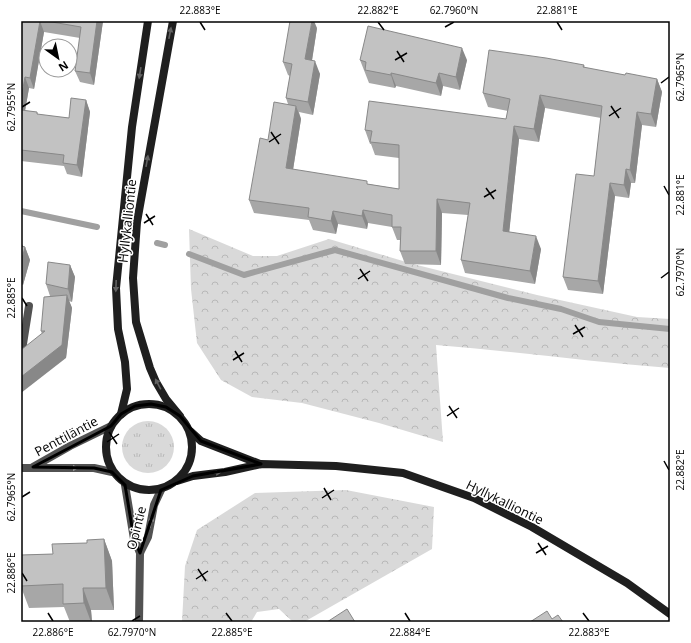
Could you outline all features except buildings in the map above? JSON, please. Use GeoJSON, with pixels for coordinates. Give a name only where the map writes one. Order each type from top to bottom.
{"type":"FeatureCollection","features":[{"type":"Feature","properties":{"kind":"main road","name":"Hyllykalliontie"},"geometry":{"type":"LineString","coordinates":[[121,414],[127,389],[125,362],[118,329],[116,288],[132,127],[148,21]]}},
{"type":"Feature","properties":{"kind":"main road","name":"Hyllykalliontie"},"geometry":{"type":"LineString","coordinates":[[173,21],[136,222],[134,278],[136,322],[150,368],[156,382],[166,398],[180,416]]}},
{"type":"Feature","properties":{"kind":"main road"},"geometry":{"type":"LineString","coordinates":[[151,404],[166,407],[180,416],[190,431],[193,449],[188,467],[177,481],[161,490],[142,491],[125,485],[112,472],[106,457],[105,441],[111,426],[121,414],[135,406],[151,404]]}},
{"type":"Feature","properties":{"kind":"main road","name":"Hyllykalliontie"},"geometry":{"type":"LineString","coordinates":[[190,431],[202,441],[261,464]]}},
{"type":"Feature","properties":{"kind":"main road","name":"Hyllykalliontie"},"geometry":{"type":"LineString","coordinates":[[177,481],[193,476],[225,472],[261,464],[336,466],[403,474],[474,498],[532,527],[621,579],[670,614]]}},
{"type":"Feature","properties":{"kind":"street"},"geometry":{"type":"LineString","coordinates":[[21,345],[23,344],[29,306]]}},
{"type":"Feature","properties":{"kind":"street","name":"Penttiläntie"},"geometry":{"type":"LineString","coordinates":[[33,467],[70,446],[111,426]]}},
{"type":"Feature","properties":{"kind":"street","name":"Penttiläntie"},"geometry":{"type":"LineString","coordinates":[[21,468],[94,468],[112,472]]}},
{"type":"Feature","properties":{"kind":"street"},"geometry":{"type":"LineString","coordinates":[[125,485],[134,539],[140,553]]}},
{"type":"Feature","properties":{"kind":"street","name":"Opintie"},"geometry":{"type":"LineString","coordinates":[[139,622],[140,553],[148,537],[154,505],[161,490]]}},
{"type":"Feature","properties":{"kind":"highlighted area"},"geometry":{"type":"Polygon","coordinates":[[[151,404],[166,407],[180,416],[201,441],[261,464],[193,476],[161,490],[140,553],[134,539],[125,485],[112,472],[94,468],[33,467],[111,426],[121,414],[135,406],[151,404]]]}},
{"type":"Feature","properties":{"kind":"green space"},"geometry":{"type":"Polygon","coordinates":[[[189,229],[253,256],[277,256],[329,239],[413,264],[537,295],[637,317],[670,319],[670,368],[436,345],[443,442],[379,423],[302,403],[252,397],[221,380],[197,343],[191,289],[189,229]]]}},
{"type":"Feature","properties":{"kind":"green space"},"geometry":{"type":"Polygon","coordinates":[[[143,421],[153,421],[162,425],[170,433],[174,442],[174,452],[170,461],[162,469],[153,473],[143,473],[134,469],[126,461],[122,452],[122,442],[126,433],[134,425],[143,421]]]}},
{"type":"Feature","properties":{"kind":"green space"},"geometry":{"type":"Polygon","coordinates":[[[346,490],[434,507],[432,549],[304,622],[293,622],[279,609],[257,612],[251,622],[182,622],[185,566],[197,530],[255,493],[346,490]]]}},
{"type":"Feature","properties":{"kind":"waterway"},"geometry":{"type":"LineString","coordinates":[[21,211],[97,227]]}},
{"type":"Feature","properties":{"kind":"waterway"},"geometry":{"type":"LineString","coordinates":[[157,243],[165,245]]}},
{"type":"Feature","properties":{"kind":"waterway"},"geometry":{"type":"LineString","coordinates":[[189,254],[244,275],[335,250],[508,298],[561,309],[599,322],[670,329]]}}]}
